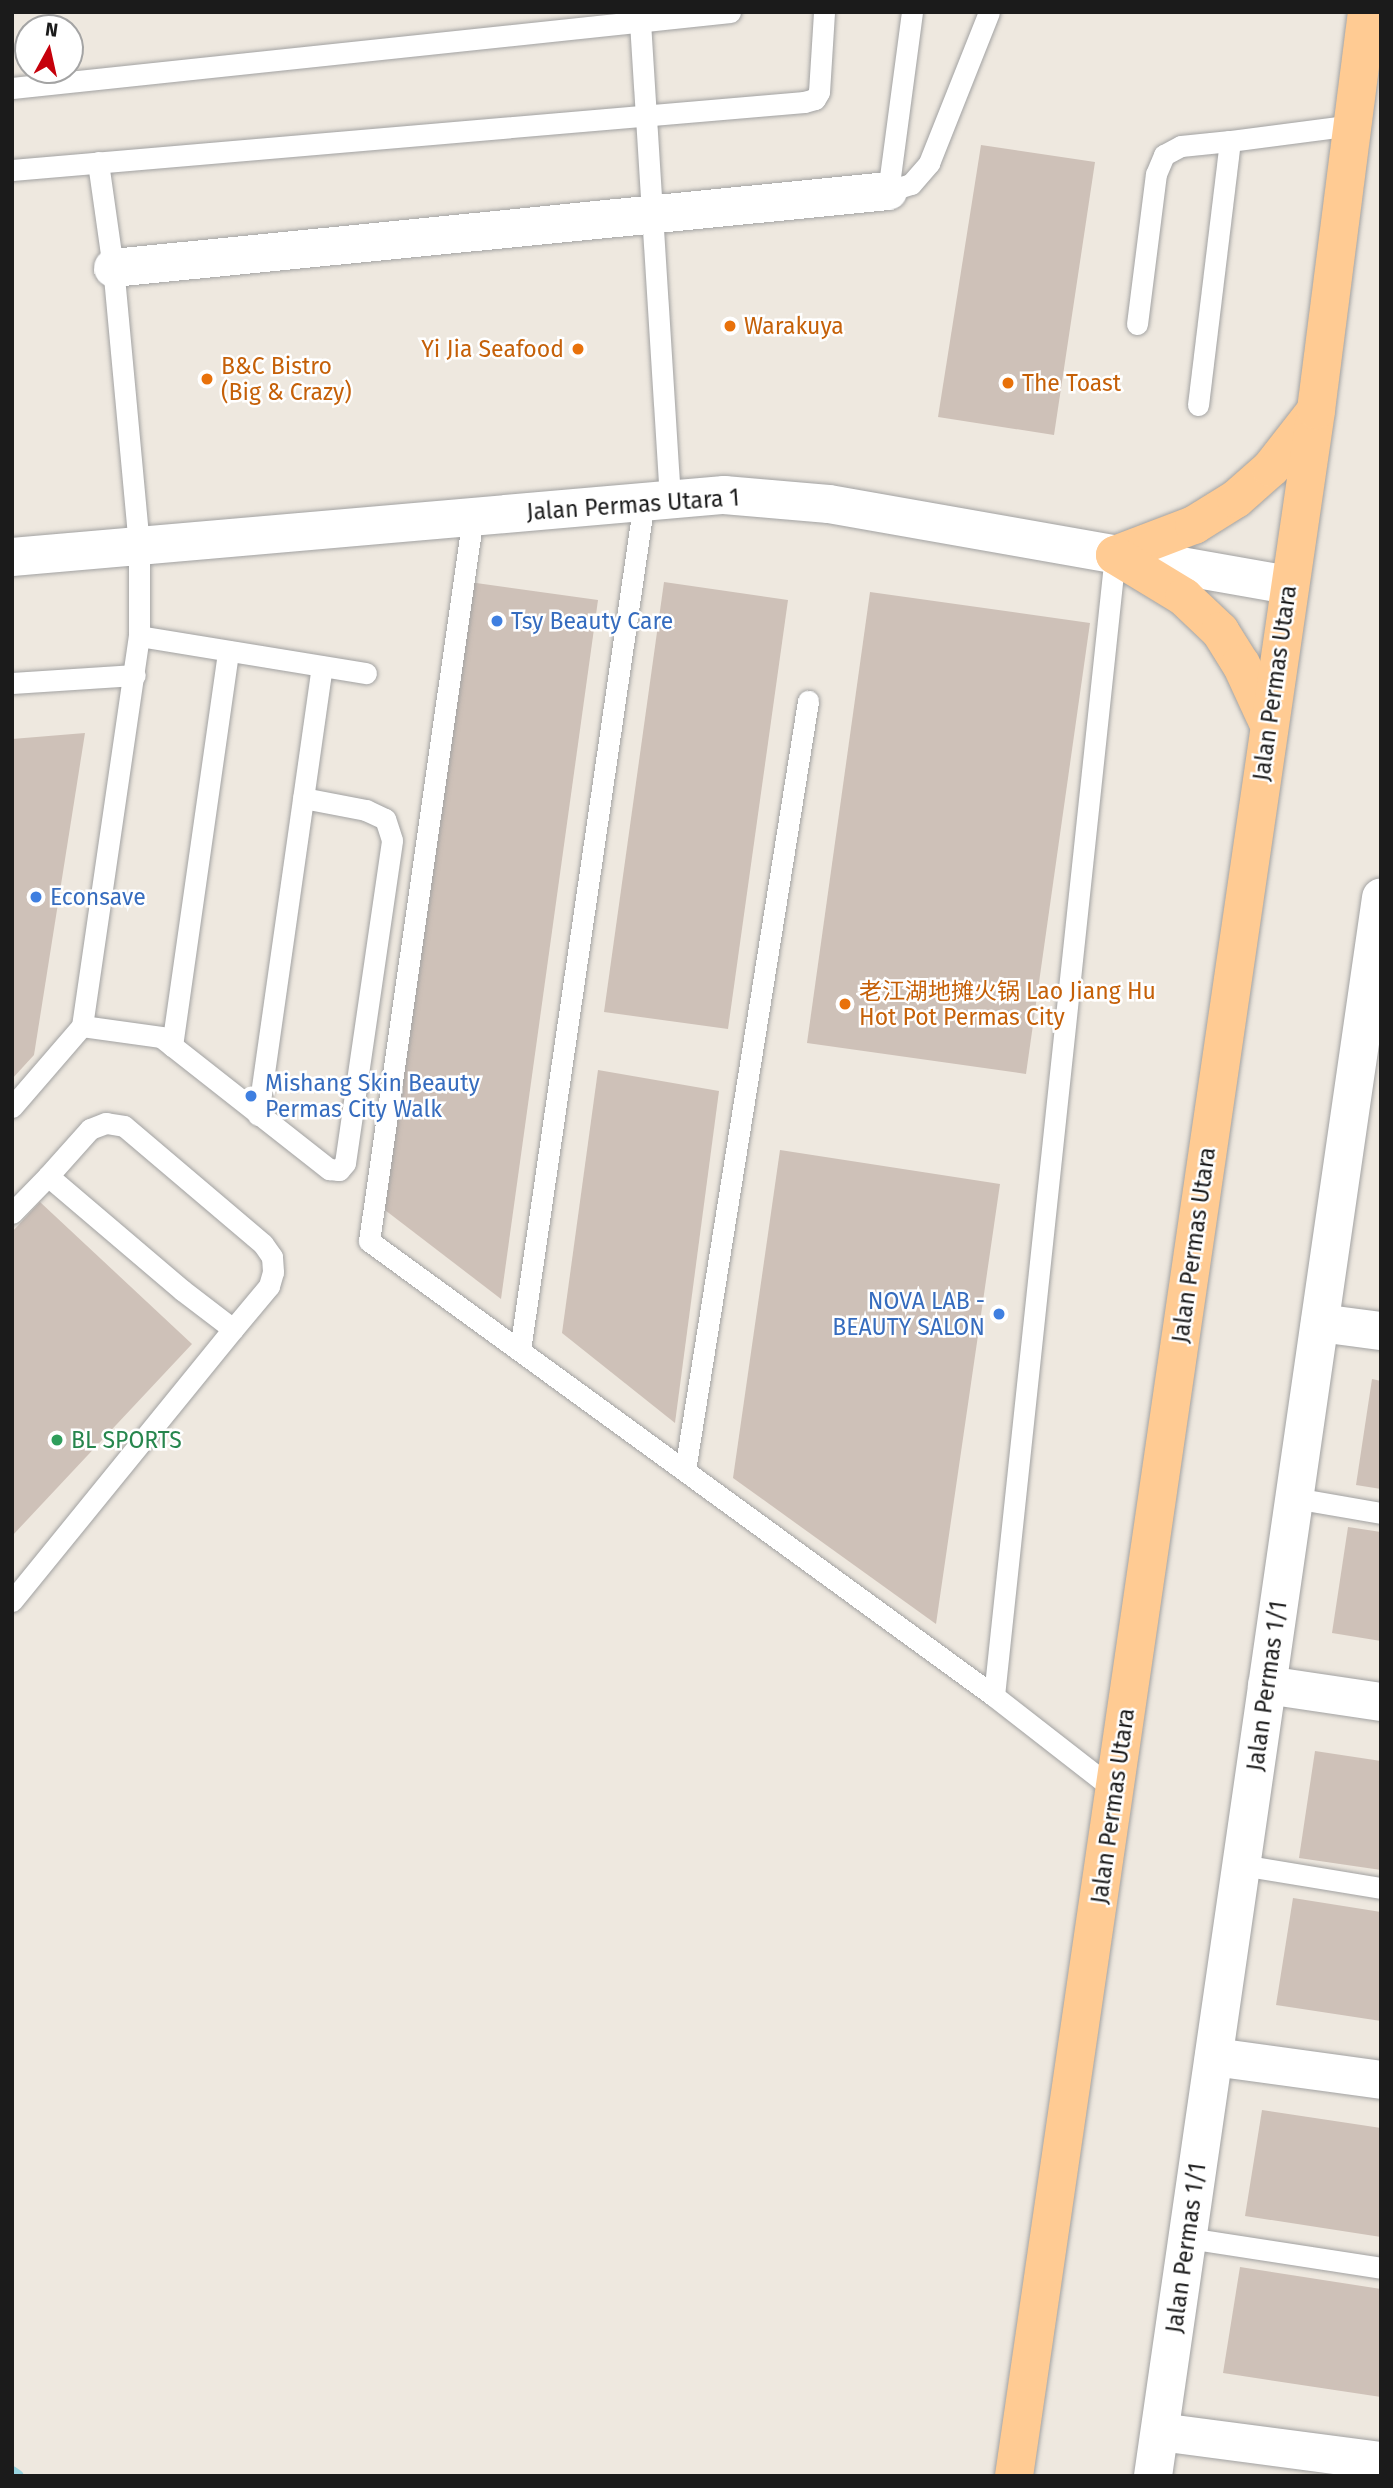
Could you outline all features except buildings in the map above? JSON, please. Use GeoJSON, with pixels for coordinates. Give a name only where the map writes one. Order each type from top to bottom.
{"type":"FeatureCollection","features":[{"type":"Feature","properties":{"kind":"main road","name":"Jalan Permas Utara"},"geometry":{"type":"LineString","coordinates":[[1014,2476],[1316,411],[1367,12]]}},
{"type":"Feature","properties":{"kind":"main road"},"geometry":{"type":"LineString","coordinates":[[1115,555],[1194,525],[1236,499],[1271,468],[1316,411]]}},
{"type":"Feature","properties":{"kind":"main road"},"geometry":{"type":"LineString","coordinates":[[1115,555],[1184,597],[1220,631],[1241,664],[1269,725]]}},
{"type":"Feature","properties":{"kind":"street"},"geometry":{"type":"LineString","coordinates":[[113,268],[888,191]]}},
{"type":"Feature","properties":{"kind":"street","name":"Jalan Permas Utara 1"},"geometry":{"type":"LineString","coordinates":[[12,557],[723,495],[829,504],[1290,584]]}},
{"type":"Feature","properties":{"kind":"street","name":"Jalan Permas 1/1"},"geometry":{"type":"LineString","coordinates":[[1153,2476],[1320,1323],[1368,1071],[1381,897]]}},
{"type":"Feature","properties":{"kind":"street"},"geometry":{"type":"LineString","coordinates":[[1320,1323],[1381,1331]]}},
{"type":"Feature","properties":{"kind":"street"},"geometry":{"type":"LineString","coordinates":[[1267,1685],[1381,1702]]}},
{"type":"Feature","properties":{"kind":"street"},"geometry":{"type":"LineString","coordinates":[[1214,2057],[1381,2080]]}},
{"type":"Feature","properties":{"kind":"street"},"geometry":{"type":"LineString","coordinates":[[1160,2432],[1341,2466],[1381,2462]]}},
{"type":"Feature","properties":{"kind":"lane"},"geometry":{"type":"LineString","coordinates":[[12,88],[730,12]]}},
{"type":"Feature","properties":{"kind":"lane"},"geometry":{"type":"LineString","coordinates":[[12,170],[815,99],[820,83],[824,12]]}},
{"type":"Feature","properties":{"kind":"lane"},"geometry":{"type":"LineString","coordinates":[[912,12],[888,191],[911,184],[929,163],[989,12]]}},
{"type":"Feature","properties":{"kind":"lane"},"geometry":{"type":"LineString","coordinates":[[520,1350],[657,500],[651,214],[640,22]]}},
{"type":"Feature","properties":{"kind":"lane"},"geometry":{"type":"LineString","coordinates":[[1137,324],[1156,174],[1164,155],[1181,146],[1353,125]]}},
{"type":"Feature","properties":{"kind":"lane"},"geometry":{"type":"LineString","coordinates":[[1198,405],[1230,141]]}},
{"type":"Feature","properties":{"kind":"lane"},"geometry":{"type":"LineString","coordinates":[[12,1107],[82,1026],[139,636],[139,546],[113,268],[98,162]]}},
{"type":"Feature","properties":{"kind":"lane"},"geometry":{"type":"LineString","coordinates":[[473,516],[369,1241],[994,1696],[1116,1791]]}},
{"type":"Feature","properties":{"kind":"lane"},"geometry":{"type":"LineString","coordinates":[[994,1696],[1115,555]]}},
{"type":"Feature","properties":{"kind":"lane"},"geometry":{"type":"LineString","coordinates":[[139,636],[366,673]]}},
{"type":"Feature","properties":{"kind":"lane"},"geometry":{"type":"LineString","coordinates":[[172,1046],[228,651]]}},
{"type":"Feature","properties":{"kind":"lane"},"geometry":{"type":"LineString","coordinates":[[258,1115],[323,667]]}},
{"type":"Feature","properties":{"kind":"lane"},"geometry":{"type":"LineString","coordinates":[[12,683],[135,674]]}},
{"type":"Feature","properties":{"kind":"lane"},"geometry":{"type":"LineString","coordinates":[[685,1470],[808,701]]}},
{"type":"Feature","properties":{"kind":"lane"},"geometry":{"type":"LineString","coordinates":[[82,1026],[161,1037],[330,1169],[339,1170],[345,1163],[392,840],[384,820],[366,810],[303,798]]}},
{"type":"Feature","properties":{"kind":"lane"},"geometry":{"type":"LineString","coordinates":[[12,1213],[90,1129],[106,1124],[124,1126],[263,1244],[272,1257],[273,1272],[269,1286],[12,1601]]}},
{"type":"Feature","properties":{"kind":"lane"},"geometry":{"type":"LineString","coordinates":[[48,1175],[182,1290],[233,1329]]}},
{"type":"Feature","properties":{"kind":"lane"},"geometry":{"type":"LineString","coordinates":[[1294,1498],[1381,1513]]}},
{"type":"Feature","properties":{"kind":"lane"},"geometry":{"type":"LineString","coordinates":[[1241,1865],[1381,1888]]}},
{"type":"Feature","properties":{"kind":"lane"},"geometry":{"type":"LineString","coordinates":[[1188,2238],[1381,2268]]}},
{"type":"Feature","properties":{"kind":"waterway"},"geometry":{"type":"LineString","coordinates":[[12,2472],[18,2476]]}},
{"type":"Feature","properties":{"kind":"place","name":"Warakuya"},"geometry":{"type":"Point","coordinates":[730,326]}},
{"type":"Feature","properties":{"kind":"place","name":"Yi Jia Seafood"},"geometry":{"type":"Point","coordinates":[578,349]}},
{"type":"Feature","properties":{"kind":"place","name":"B&C Bistro (Big & Crazy)"},"geometry":{"type":"Point","coordinates":[207,379]}},
{"type":"Feature","properties":{"kind":"place","name":"The Toast"},"geometry":{"type":"Point","coordinates":[1008,383]}},
{"type":"Feature","properties":{"kind":"place","name":"Tsy Beauty Care"},"geometry":{"type":"Point","coordinates":[497,621]}},
{"type":"Feature","properties":{"kind":"place","name":"Econsave"},"geometry":{"type":"Point","coordinates":[36,897]}},
{"type":"Feature","properties":{"kind":"place","name":"老江湖地摊火锅 Lao Jiang Hu Hot Pot Permas City"},"geometry":{"type":"Point","coordinates":[845,1004]}},
{"type":"Feature","properties":{"kind":"place","name":"Mishang Skin Beauty Permas City Walk"},"geometry":{"type":"Point","coordinates":[251,1096]}},
{"type":"Feature","properties":{"kind":"place","name":"NOVA LAB - BEAUTY SALON"},"geometry":{"type":"Point","coordinates":[999,1314]}},
{"type":"Feature","properties":{"kind":"place","name":"BL SPORTS"},"geometry":{"type":"Point","coordinates":[57,1440]}}]}
